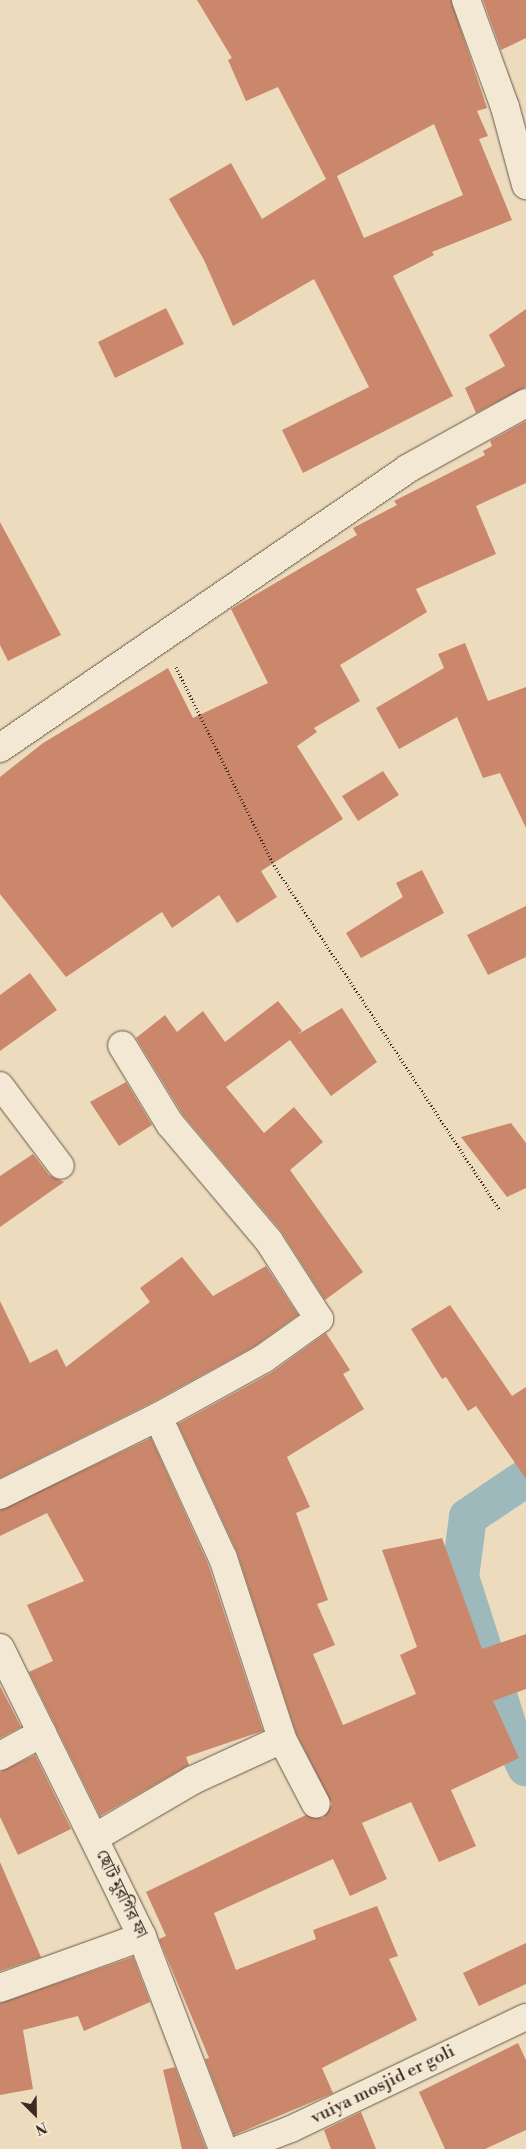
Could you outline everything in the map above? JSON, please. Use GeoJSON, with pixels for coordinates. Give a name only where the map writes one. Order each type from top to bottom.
{"type":"FeatureCollection","features":[{"type":"Feature","properties":{"kind":"street"},"geometry":{"type":"LineString","coordinates":[[466,0],[506,107],[526,184]]}},
{"type":"Feature","properties":{"kind":"street"},"geometry":{"type":"LineString","coordinates":[[0,748],[163,640],[407,469],[526,403]]}},
{"type":"Feature","properties":{"kind":"street"},"geometry":{"type":"LineString","coordinates":[[0,1495],[158,1417],[263,1358],[319,1319],[270,1241],[170,1124],[122,1045]]}},
{"type":"Feature","properties":{"kind":"street"},"geometry":{"type":"LineString","coordinates":[[0,1085],[61,1166]]}},
{"type":"Feature","properties":{"kind":"street"},"geometry":{"type":"LineString","coordinates":[[158,1417],[223,1558],[282,1739],[316,1804]]}},
{"type":"Feature","properties":{"kind":"street","name":"ছোট মুরগির ফা"},"geometry":{"type":"LineString","coordinates":[[0,1648],[142,1937],[224,2149]]}},
{"type":"Feature","properties":{"kind":"street"},"geometry":{"type":"LineString","coordinates":[[0,1756],[42,1733]]}},
{"type":"Feature","properties":{"kind":"street"},"geometry":{"type":"LineString","coordinates":[[94,1838],[193,1780],[282,1739]]}},
{"type":"Feature","properties":{"kind":"street"},"geometry":{"type":"LineString","coordinates":[[0,1988],[142,1937]]}},
{"type":"Feature","properties":{"kind":"street","name":"vuiya mosjid er goli"},"geometry":{"type":"LineString","coordinates":[[239,2149],[526,2017]]}},
{"type":"Feature","properties":{"kind":"path"},"geometry":{"type":"LineString","coordinates":[[163,640],[274,865],[500,1211]]}},
{"type":"Feature","properties":{"kind":"building"},"geometry":{"type":"Polygon","coordinates":[[[197,0],[451,0],[487,108],[477,111],[488,136],[479,139],[512,220],[432,252],[434,255],[393,276],[453,396],[303,473],[282,430],[369,387],[314,279],[233,326],[204,260],[169,199],[231,163],[262,219],[326,179],[278,87],[246,101],[228,60],[232,58],[197,0]],[[434,124],[337,176],[364,238],[463,195],[434,124]]]}},
{"type":"Feature","properties":{"kind":"building"},"geometry":{"type":"Polygon","coordinates":[[[483,0],[526,0],[526,38],[501,50],[483,0]]]}},
{"type":"Feature","properties":{"kind":"building"},"geometry":{"type":"Polygon","coordinates":[[[166,308],[184,344],[115,378],[98,342],[166,308]]]}},
{"type":"Feature","properties":{"kind":"building"},"geometry":{"type":"Polygon","coordinates":[[[526,309],[526,387],[476,413],[465,388],[505,366],[489,335],[526,309]]]}},
{"type":"Feature","properties":{"kind":"building"},"geometry":{"type":"Polygon","coordinates":[[[526,421],[526,483],[476,506],[496,554],[416,589],[427,612],[340,665],[360,701],[314,728],[317,732],[297,746],[343,819],[261,871],[277,897],[237,923],[219,895],[172,928],[162,912],[66,977],[0,894],[0,777],[43,743],[168,668],[193,718],[268,683],[231,609],[357,535],[353,528],[397,505],[394,501],[485,455],[483,451],[492,446],[490,441],[526,421]]]}},
{"type":"Feature","properties":{"kind":"building"},"geometry":{"type":"Polygon","coordinates":[[[0,522],[61,635],[8,661],[0,645],[0,522]]]}},
{"type":"Feature","properties":{"kind":"building"},"geometry":{"type":"Polygon","coordinates":[[[465,643],[488,701],[526,687],[526,828],[500,773],[483,778],[457,717],[399,749],[376,708],[444,668],[438,654],[465,643]]]}},
{"type":"Feature","properties":{"kind":"building"},"geometry":{"type":"Polygon","coordinates":[[[383,771],[399,795],[358,821],[342,796],[383,771]]]}},
{"type":"Feature","properties":{"kind":"building"},"geometry":{"type":"Polygon","coordinates":[[[422,870],[444,913],[361,958],[346,933],[403,897],[396,883],[422,870]]]}},
{"type":"Feature","properties":{"kind":"building"},"geometry":{"type":"Polygon","coordinates":[[[526,906],[526,957],[488,975],[467,935],[526,906]]]}},
{"type":"Feature","properties":{"kind":"building"},"geometry":{"type":"Polygon","coordinates":[[[30,973],[57,1010],[0,1051],[0,995],[30,973]]]}},
{"type":"Feature","properties":{"kind":"building"},"geometry":{"type":"Polygon","coordinates":[[[278,1001],[302,1031],[297,1035],[342,1008],[377,1062],[331,1096],[290,1040],[226,1087],[264,1133],[294,1107],[323,1142],[290,1170],[363,1272],[325,1300],[281,1231],[183,1115],[136,1038],[165,1015],[177,1032],[203,1011],[225,1042],[278,1001]]]}},
{"type":"Feature","properties":{"kind":"building"},"geometry":{"type":"Polygon","coordinates":[[[126,1082],[152,1125],[119,1146],[90,1102],[126,1082]]]}},
{"type":"Feature","properties":{"kind":"building"},"geometry":{"type":"Polygon","coordinates":[[[511,1123],[526,1143],[526,1188],[507,1197],[461,1137],[511,1123]]]}},
{"type":"Feature","properties":{"kind":"building"},"geometry":{"type":"Polygon","coordinates":[[[33,1154],[49,1175],[64,1182],[0,1227],[0,1176],[33,1154]]]}},
{"type":"Feature","properties":{"kind":"building"},"geometry":{"type":"Polygon","coordinates":[[[182,1257],[213,1296],[266,1266],[298,1315],[255,1346],[151,1403],[0,1478],[0,1301],[30,1363],[57,1349],[66,1367],[150,1302],[140,1288],[182,1257]]]}},
{"type":"Feature","properties":{"kind":"building"},"geometry":{"type":"Polygon","coordinates":[[[450,1305],[512,1396],[526,1387],[526,1479],[476,1406],[468,1411],[446,1377],[442,1379],[411,1329],[450,1305]]]}},
{"type":"Feature","properties":{"kind":"building"},"geometry":{"type":"Polygon","coordinates":[[[326,1333],[350,1370],[343,1374],[364,1409],[287,1457],[310,1507],[296,1513],[328,1600],[317,1604],[335,1645],[313,1654],[343,1725],[416,1694],[400,1655],[417,1647],[382,1550],[442,1538],[482,1649],[526,1634],[526,1689],[493,1701],[519,1758],[451,1790],[476,1846],[439,1862],[411,1802],[362,1823],[387,1879],[350,1896],[333,1859],[214,1913],[236,1970],[316,1939],[313,1930],[377,1906],[398,1956],[389,1959],[417,2020],[322,2068],[333,2093],[234,2135],[205,2059],[209,2058],[159,1939],[166,1936],[146,1892],[306,1815],[323,1818],[332,1804],[296,1733],[237,1552],[178,1424],[271,1373],[326,1333]]]}},
{"type":"Feature","properties":{"kind":"building"},"geometry":{"type":"Polygon","coordinates":[[[151,1438],[208,1564],[263,1731],[186,1757],[189,1765],[100,1816],[29,1672],[53,1661],[27,1605],[84,1581],[47,1513],[0,1536],[0,1510],[151,1438]]]}},
{"type":"Feature","properties":{"kind":"building"},"geometry":{"type":"Polygon","coordinates":[[[0,1686],[21,1727],[0,1738],[0,1686]]]}},
{"type":"Feature","properties":{"kind":"building"},"geometry":{"type":"Polygon","coordinates":[[[35,1755],[71,1829],[18,1855],[0,1817],[0,1772],[35,1755]]]}},
{"type":"Feature","properties":{"kind":"building"},"geometry":{"type":"Polygon","coordinates":[[[0,1862],[41,1957],[0,1971],[0,1862]]]}},
{"type":"Feature","properties":{"kind":"building"},"geometry":{"type":"Polygon","coordinates":[[[526,1943],[526,1984],[479,2006],[463,1973],[526,1943]]]}},
{"type":"Feature","properties":{"kind":"building"},"geometry":{"type":"Polygon","coordinates":[[[133,1957],[150,2002],[84,2031],[78,2016],[23,2030],[33,2089],[0,2095],[0,2003],[133,1957]]]}},
{"type":"Feature","properties":{"kind":"building"},"geometry":{"type":"Polygon","coordinates":[[[518,2043],[526,2060],[526,2130],[485,2149],[445,2149],[419,2092],[518,2043]]]}},
{"type":"Feature","properties":{"kind":"building"},"geometry":{"type":"Polygon","coordinates":[[[175,2067],[206,2149],[182,2149],[163,2070],[175,2067]]]}},
{"type":"Feature","properties":{"kind":"building"},"geometry":{"type":"Polygon","coordinates":[[[361,2112],[376,2149],[331,2149],[324,2130],[361,2112]]]}},
{"type":"Feature","properties":{"kind":"waterway"},"geometry":{"type":"LineString","coordinates":[[526,1478],[468,1517],[460,1577],[510,1733],[526,1767]]}}]}
